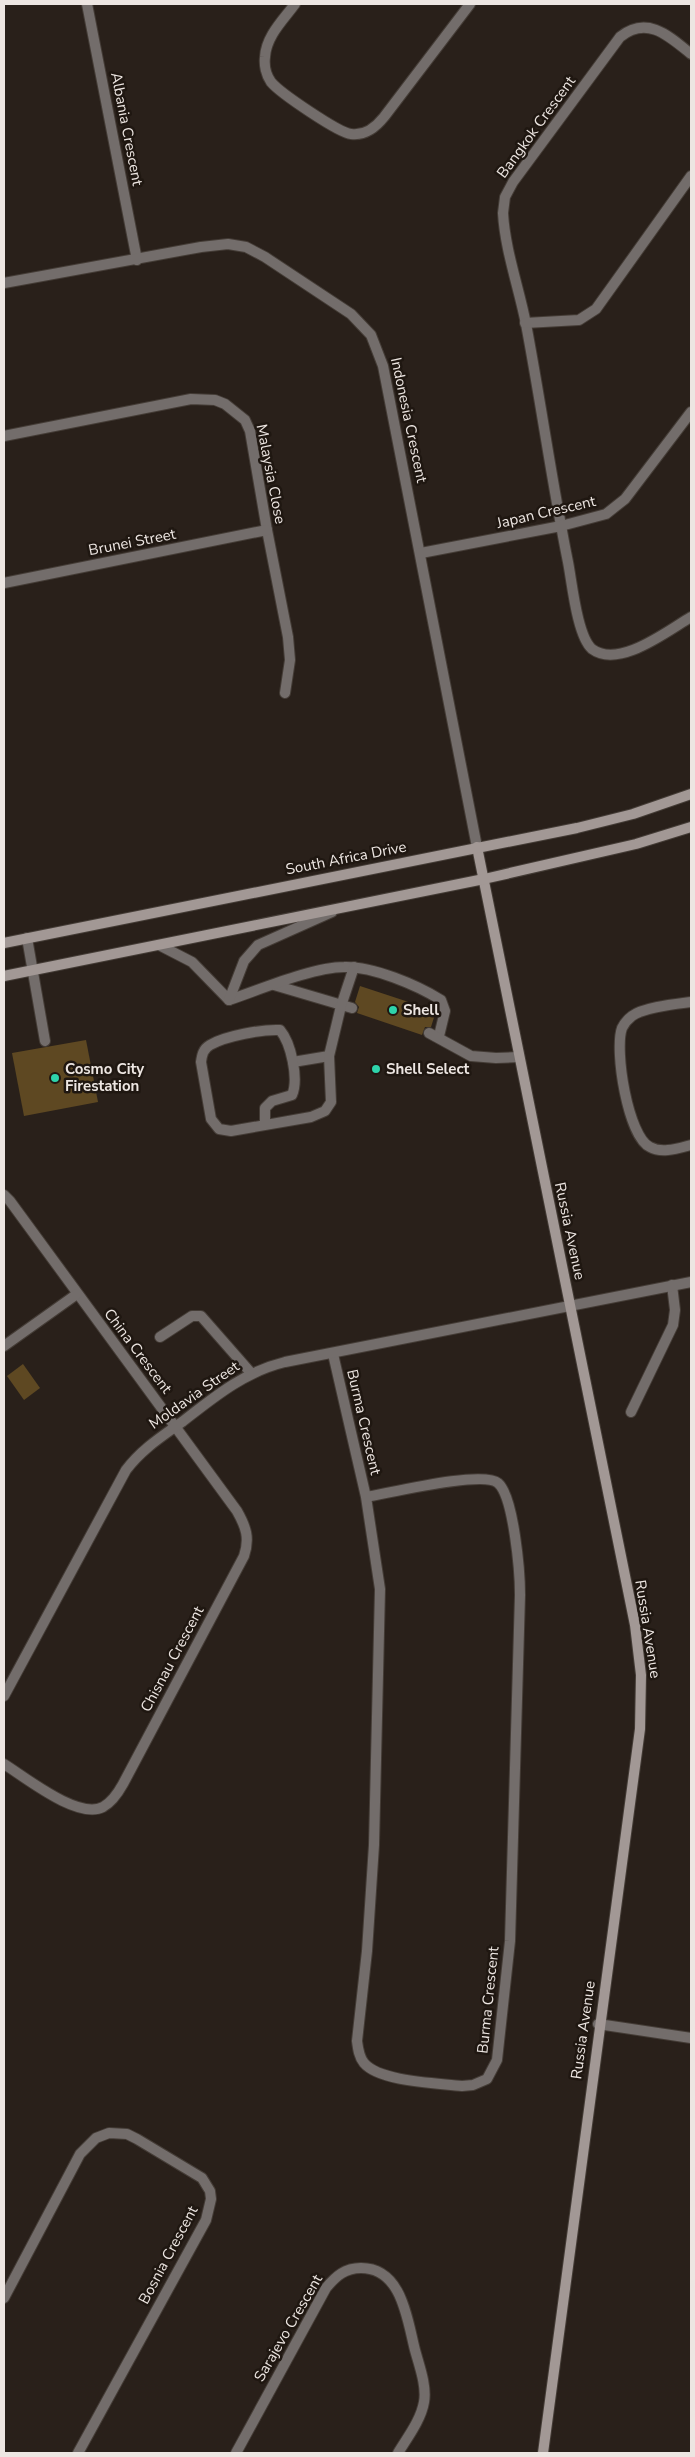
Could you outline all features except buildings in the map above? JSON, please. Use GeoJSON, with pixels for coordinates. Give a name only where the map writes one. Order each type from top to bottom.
{"type":"FeatureCollection","features":[{"type":"Feature","properties":{"kind":"street","name":"Albania Crescent"},"geometry":{"type":"LineString","coordinates":[[88,4],[137,260]]}},
{"type":"Feature","properties":{"kind":"street"},"geometry":{"type":"LineString","coordinates":[[295,4],[270,39],[265,55],[268,76],[272,83],[288,96],[336,128],[350,134],[367,132],[384,117],[470,4]]}},
{"type":"Feature","properties":{"kind":"street","name":"Bangkok Crescent"},"geometry":{"type":"LineString","coordinates":[[691,54],[655,28],[640,27],[626,32],[620,37],[513,182],[506,197],[503,222],[525,323],[560,526],[583,634],[593,649],[609,656],[626,653],[691,617]]}},
{"type":"Feature","properties":{"kind":"street"},"geometry":{"type":"LineString","coordinates":[[525,323],[579,320],[596,309],[691,176]]}},
{"type":"Feature","properties":{"kind":"street","name":"Indonesia Crescent"},"geometry":{"type":"LineString","coordinates":[[4,283],[228,244],[246,247],[265,257],[343,308],[363,325],[379,351],[384,366],[477,847]]}},
{"type":"Feature","properties":{"kind":"street","name":"Malaysia Close"},"geometry":{"type":"LineString","coordinates":[[4,436],[182,400],[215,400],[225,404],[239,414],[245,420],[250,431],[288,637],[290,660],[284,693]]}},
{"type":"Feature","properties":{"kind":"street","name":"Japan Crescent"},"geometry":{"type":"LineString","coordinates":[[421,553],[560,526],[597,517],[619,506],[691,412]]}},
{"type":"Feature","properties":{"kind":"street","name":"Brunei Street"},"geometry":{"type":"LineString","coordinates":[[4,583],[267,530]]}},
{"type":"Feature","properties":{"kind":"street","name":"South Africa Drive"},"geometry":{"type":"LineString","coordinates":[[4,943],[633,814],[691,794]]}},
{"type":"Feature","properties":{"kind":"street"},"geometry":{"type":"LineString","coordinates":[[4,976],[484,878],[636,844],[691,827]]}},
{"type":"Feature","properties":{"kind":"street","name":"Russia Avenue"},"geometry":{"type":"LineString","coordinates":[[477,847],[636,1632],[642,1675],[640,1729],[598,2024],[543,2453]]}},
{"type":"Feature","properties":{"kind":"street"},"geometry":{"type":"LineString","coordinates":[[230,1000],[244,961],[258,945],[338,909]]}},
{"type":"Feature","properties":{"kind":"street"},"geometry":{"type":"LineString","coordinates":[[27,938],[45,1041]]}},
{"type":"Feature","properties":{"kind":"street"},"geometry":{"type":"LineString","coordinates":[[159,945],[192,962],[230,1000]]}},
{"type":"Feature","properties":{"kind":"street"},"geometry":{"type":"LineString","coordinates":[[230,1000],[328,968],[354,967],[384,975],[441,1000],[445,1011],[434,1034],[456,1049],[472,1056],[519,1057]]}},
{"type":"Feature","properties":{"kind":"street"},"geometry":{"type":"LineString","coordinates":[[265,1125],[265,1108],[272,1101],[292,1095],[295,1090],[293,1062],[286,1037],[280,1030],[271,1030],[223,1040],[208,1045],[202,1052],[201,1062],[211,1119],[219,1129],[231,1132],[311,1116],[325,1111],[331,1102],[329,1056],[341,1006],[354,967]]}},
{"type":"Feature","properties":{"kind":"street"},"geometry":{"type":"LineString","coordinates":[[274,985],[352,1008]]}},
{"type":"Feature","properties":{"kind":"street"},"geometry":{"type":"LineString","coordinates":[[691,1002],[634,1014],[622,1028],[620,1070],[641,1140],[651,1148],[658,1150],[691,1145]]}},
{"type":"Feature","properties":{"kind":"street"},"geometry":{"type":"LineString","coordinates":[[293,1062],[329,1056]]}},
{"type":"Feature","properties":{"kind":"street","name":"China Crescent"},"geometry":{"type":"LineString","coordinates":[[4,1195],[176,1426]]}},
{"type":"Feature","properties":{"kind":"street","name":"Moldavia Street"},"geometry":{"type":"LineString","coordinates":[[4,1696],[126,1470],[142,1451],[231,1385],[251,1373],[277,1364],[691,1282]]}},
{"type":"Feature","properties":{"kind":"street"},"geometry":{"type":"LineString","coordinates":[[631,1412],[673,1325],[675,1310],[672,1286]]}},
{"type":"Feature","properties":{"kind":"street"},"geometry":{"type":"LineString","coordinates":[[4,1346],[77,1294]]}},
{"type":"Feature","properties":{"kind":"street"},"geometry":{"type":"LineString","coordinates":[[160,1337],[192,1316],[201,1316],[251,1373]]}},
{"type":"Feature","properties":{"kind":"street","name":"Burma Crescent"},"geometry":{"type":"LineString","coordinates":[[333,1354],[366,1497],[378,1565],[374,1846],[367,1951],[356,2042],[359,2055],[365,2064],[387,2076],[462,2086],[473,2085],[487,2078],[497,2060],[510,1941],[520,1595],[516,1544],[504,1490],[493,1480],[474,1478],[366,1497]]}},
{"type":"Feature","properties":{"kind":"street","name":"Chisnau Crescent"},"geometry":{"type":"LineString","coordinates":[[4,1764],[73,1806],[94,1810],[109,1802],[123,1784],[244,1556],[248,1538],[245,1524],[176,1426]]}},
{"type":"Feature","properties":{"kind":"street"},"geometry":{"type":"LineString","coordinates":[[598,2024],[691,2038]]}},
{"type":"Feature","properties":{"kind":"street","name":"Bosnia Crescent"},"geometry":{"type":"LineString","coordinates":[[4,2298],[80,2154],[96,2138],[109,2133],[127,2134],[197,2173],[206,2183],[211,2199],[206,2220],[78,2453]]}},
{"type":"Feature","properties":{"kind":"street","name":"Sarajevo Crescent"},"geometry":{"type":"LineString","coordinates":[[236,2453],[326,2288],[335,2276],[354,2268],[380,2272],[395,2286],[403,2304],[421,2374],[424,2403],[398,2453]]}},
{"type":"Feature","properties":{"kind":"place","name":"Shell"},"geometry":{"type":"Point","coordinates":[393,1010]}},
{"type":"Feature","properties":{"kind":"place","name":"Shell Select"},"geometry":{"type":"Point","coordinates":[376,1069]}},
{"type":"Feature","properties":{"kind":"place","name":"Cosmo City Firestation"},"geometry":{"type":"Point","coordinates":[55,1078]}}]}
